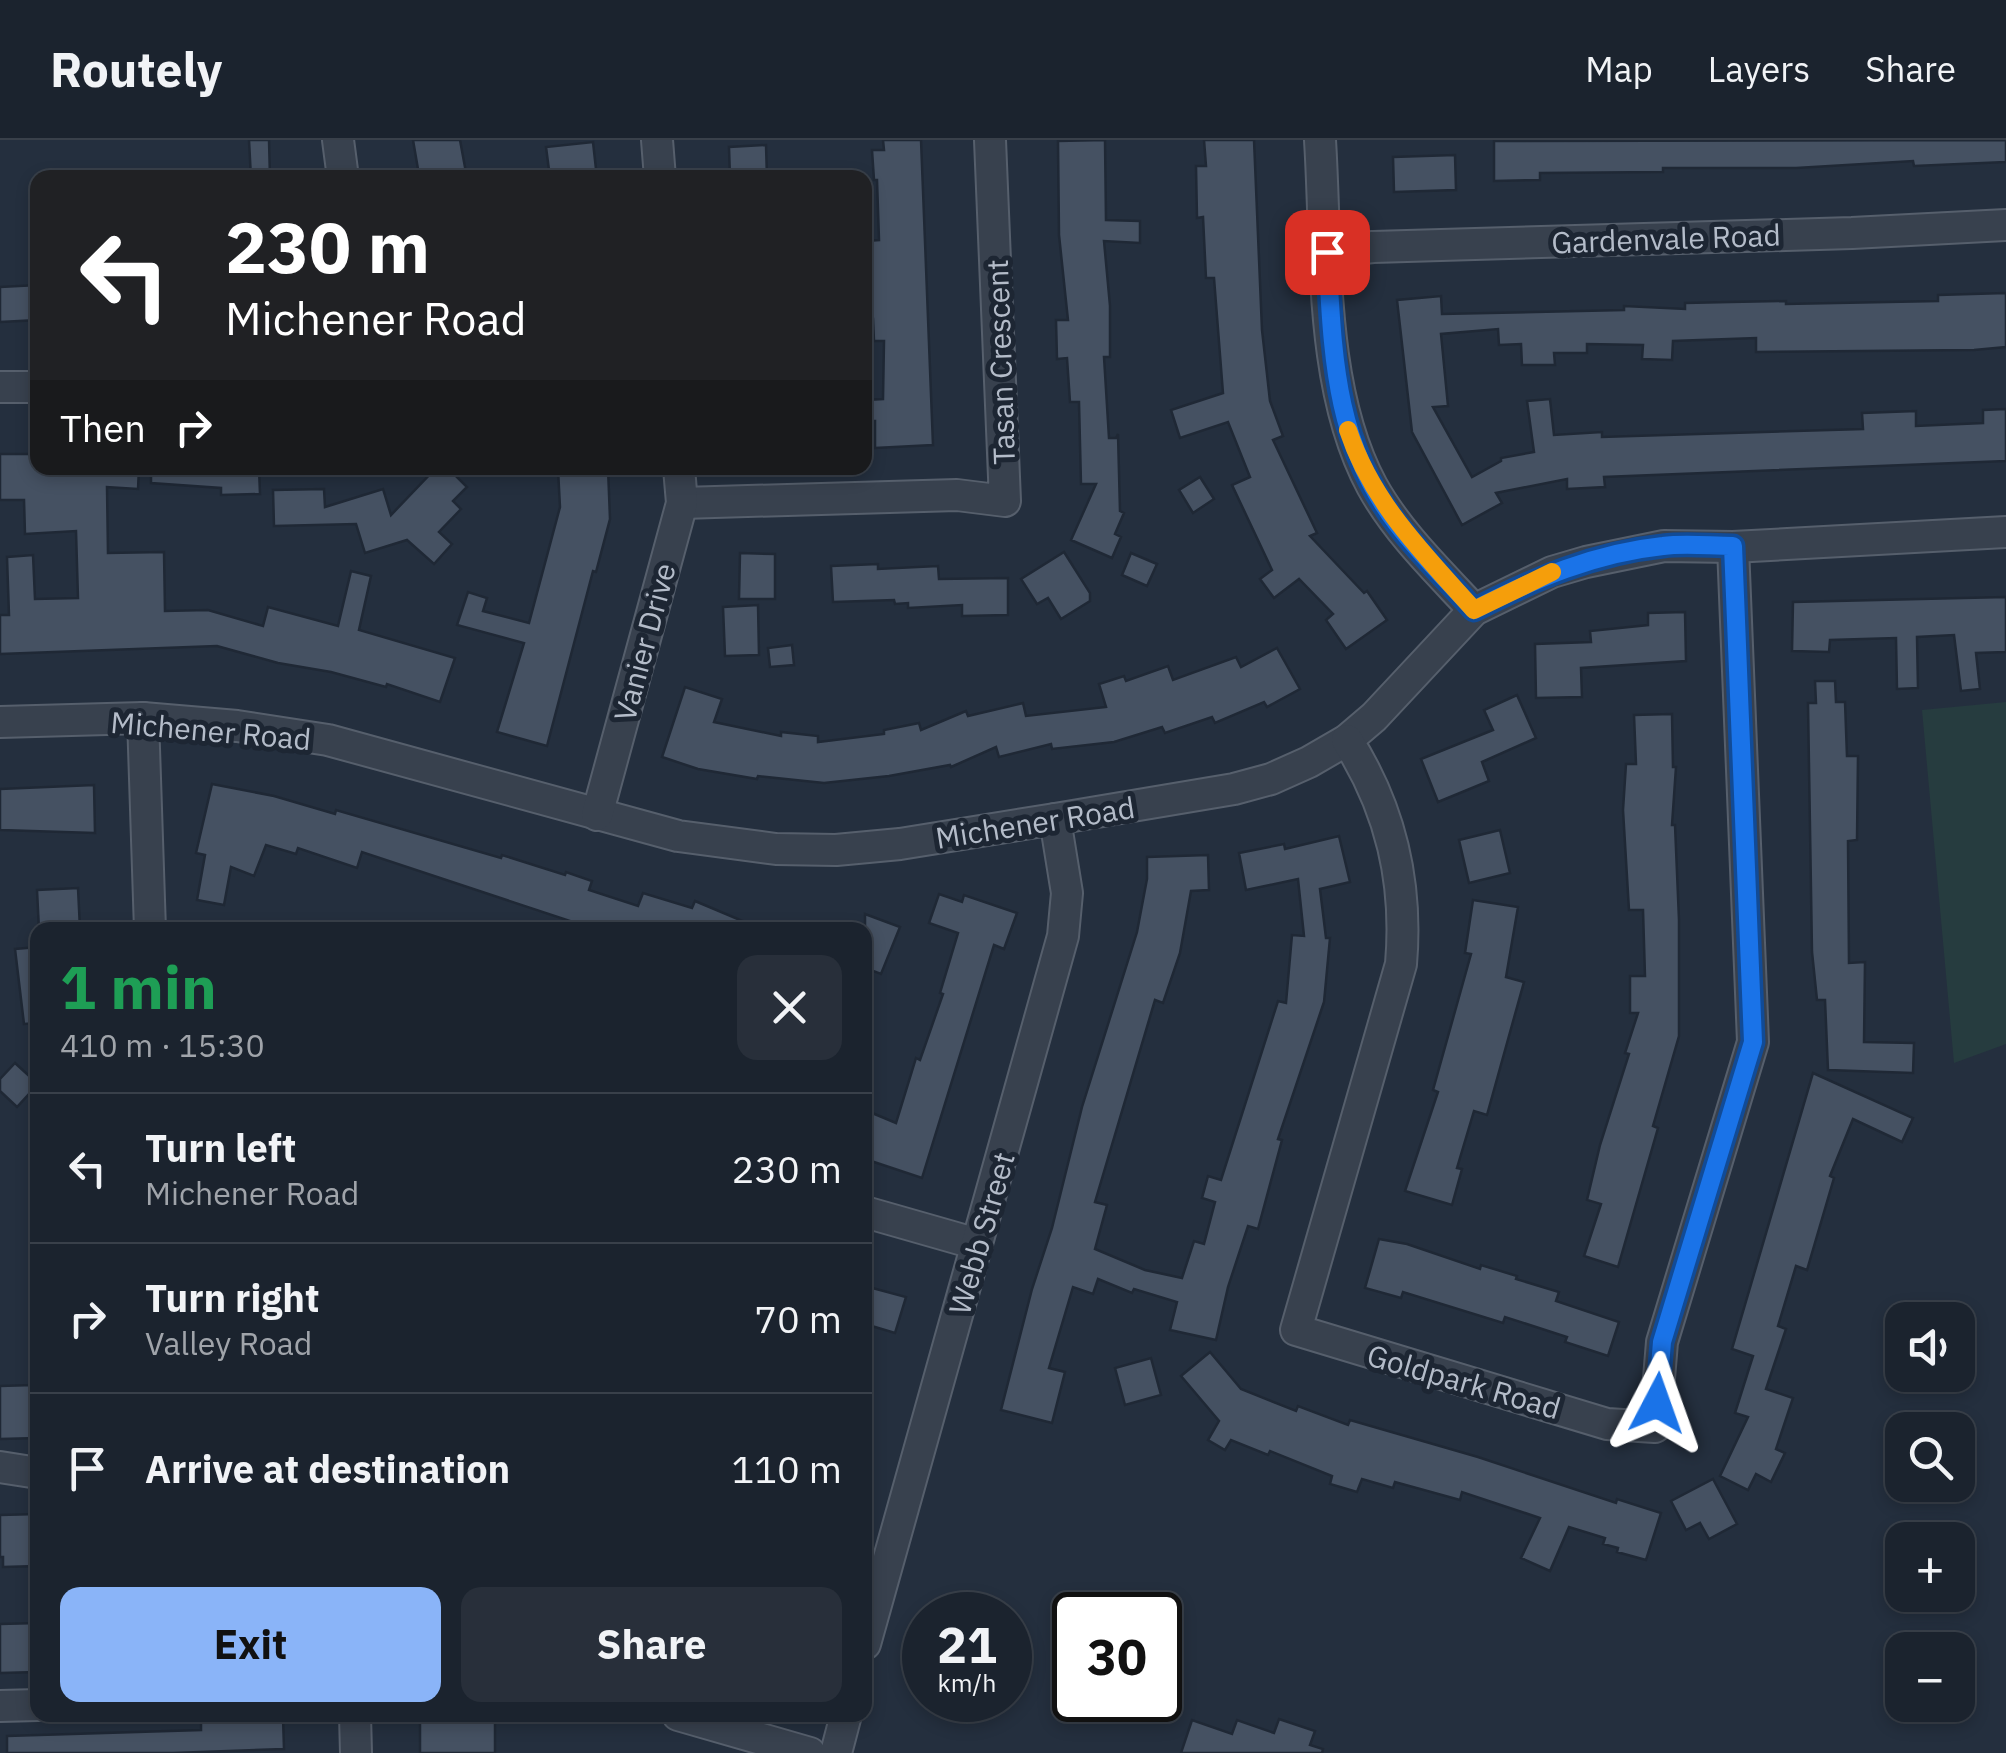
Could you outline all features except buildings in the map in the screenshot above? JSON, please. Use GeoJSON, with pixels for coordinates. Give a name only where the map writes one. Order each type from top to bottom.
{"type":"FeatureCollection","features":[{"type":"Feature","properties":{"kind":"street"},"geometry":{"type":"LineString","coordinates":[[338,140],[341,170]]}},
{"type":"Feature","properties":{"kind":"street"},"geometry":{"type":"LineString","coordinates":[[658,140],[660,170]]}},
{"type":"Feature","properties":{"kind":"street","name":"Tasan Crescent"},"geometry":{"type":"LineString","coordinates":[[682,503],[957,495],[1005,500],[990,140]]}},
{"type":"Feature","properties":{"kind":"street"},"geometry":{"type":"LineString","coordinates":[[1320,140],[1332,354],[1340,406],[1354,449],[1395,522],[1474,610]]}},
{"type":"Feature","properties":{"kind":"street","name":"Gardenvale Road"},"geometry":{"type":"LineString","coordinates":[[1327,252],[1373,247],[2006,225]]}},
{"type":"Feature","properties":{"kind":"street"},"geometry":{"type":"LineString","coordinates":[[0,388],[30,386]]}},
{"type":"Feature","properties":{"kind":"street","name":"Vanier Drive"},"geometry":{"type":"LineString","coordinates":[[597,815],[682,503],[680,475]]}},
{"type":"Feature","properties":{"kind":"street","name":"Michener Road"},"geometry":{"type":"LineString","coordinates":[[0,722],[143,718],[237,726],[328,740],[597,815],[725,845],[836,850],[900,844],[1234,789],[1271,779],[1347,740],[1408,684],[1474,610],[1540,578],[1586,562],[1664,546],[2006,532]]}},
{"type":"Feature","properties":{"kind":"street","name":"Goldpark Road"},"geometry":{"type":"LineString","coordinates":[[1347,740],[1367,772],[1393,842],[1402,880],[1405,922],[1401,964],[1296,1330],[1606,1424],[1655,1427],[1662,1342],[1753,1042],[1733,546]]}},
{"type":"Feature","properties":{"kind":"street"},"geometry":{"type":"LineString","coordinates":[[143,718],[150,922]]}},
{"type":"Feature","properties":{"kind":"street","name":"Webb Street"},"geometry":{"type":"LineString","coordinates":[[872,1618],[1067,915],[1068,893],[1055,819]]}},
{"type":"Feature","properties":{"kind":"street"},"geometry":{"type":"LineString","coordinates":[[872,1214],[978,1244]]}},
{"type":"Feature","properties":{"kind":"street"},"geometry":{"type":"LineString","coordinates":[[0,1467],[30,1472]]}},
{"type":"Feature","properties":{"kind":"street"},"geometry":{"type":"LineString","coordinates":[[0,1706],[30,1705]]}},
{"type":"Feature","properties":{"kind":"street"},"geometry":{"type":"LineString","coordinates":[[355,1722],[356,1753]]}},
{"type":"Feature","properties":{"kind":"street"},"geometry":{"type":"LineString","coordinates":[[702,1722],[810,1753]]}},
{"type":"Feature","properties":{"kind":"street"},"geometry":{"type":"LineString","coordinates":[[836,1753],[844,1722]]}},
{"type":"Feature","properties":{"kind":"green space"},"geometry":{"type":"Polygon","coordinates":[[[2006,702],[2006,1044],[1954,1063],[1922,710],[2006,702]]]}},
{"type":"Feature","properties":{"kind":"slow traffic"},"geometry":{"type":"LineString","coordinates":[[1348,430],[1373,487],[1395,522],[1474,610],[1552,572]]}},
{"type":"Feature","properties":{"kind":"route"},"geometry":{"type":"LineString","coordinates":[[1327,252],[1332,354],[1340,406],[1354,449],[1395,522],[1474,610],[1552,572],[1586,562],[1664,546],[1733,546],[1753,1042],[1662,1342],[1657,1403]]}}]}
